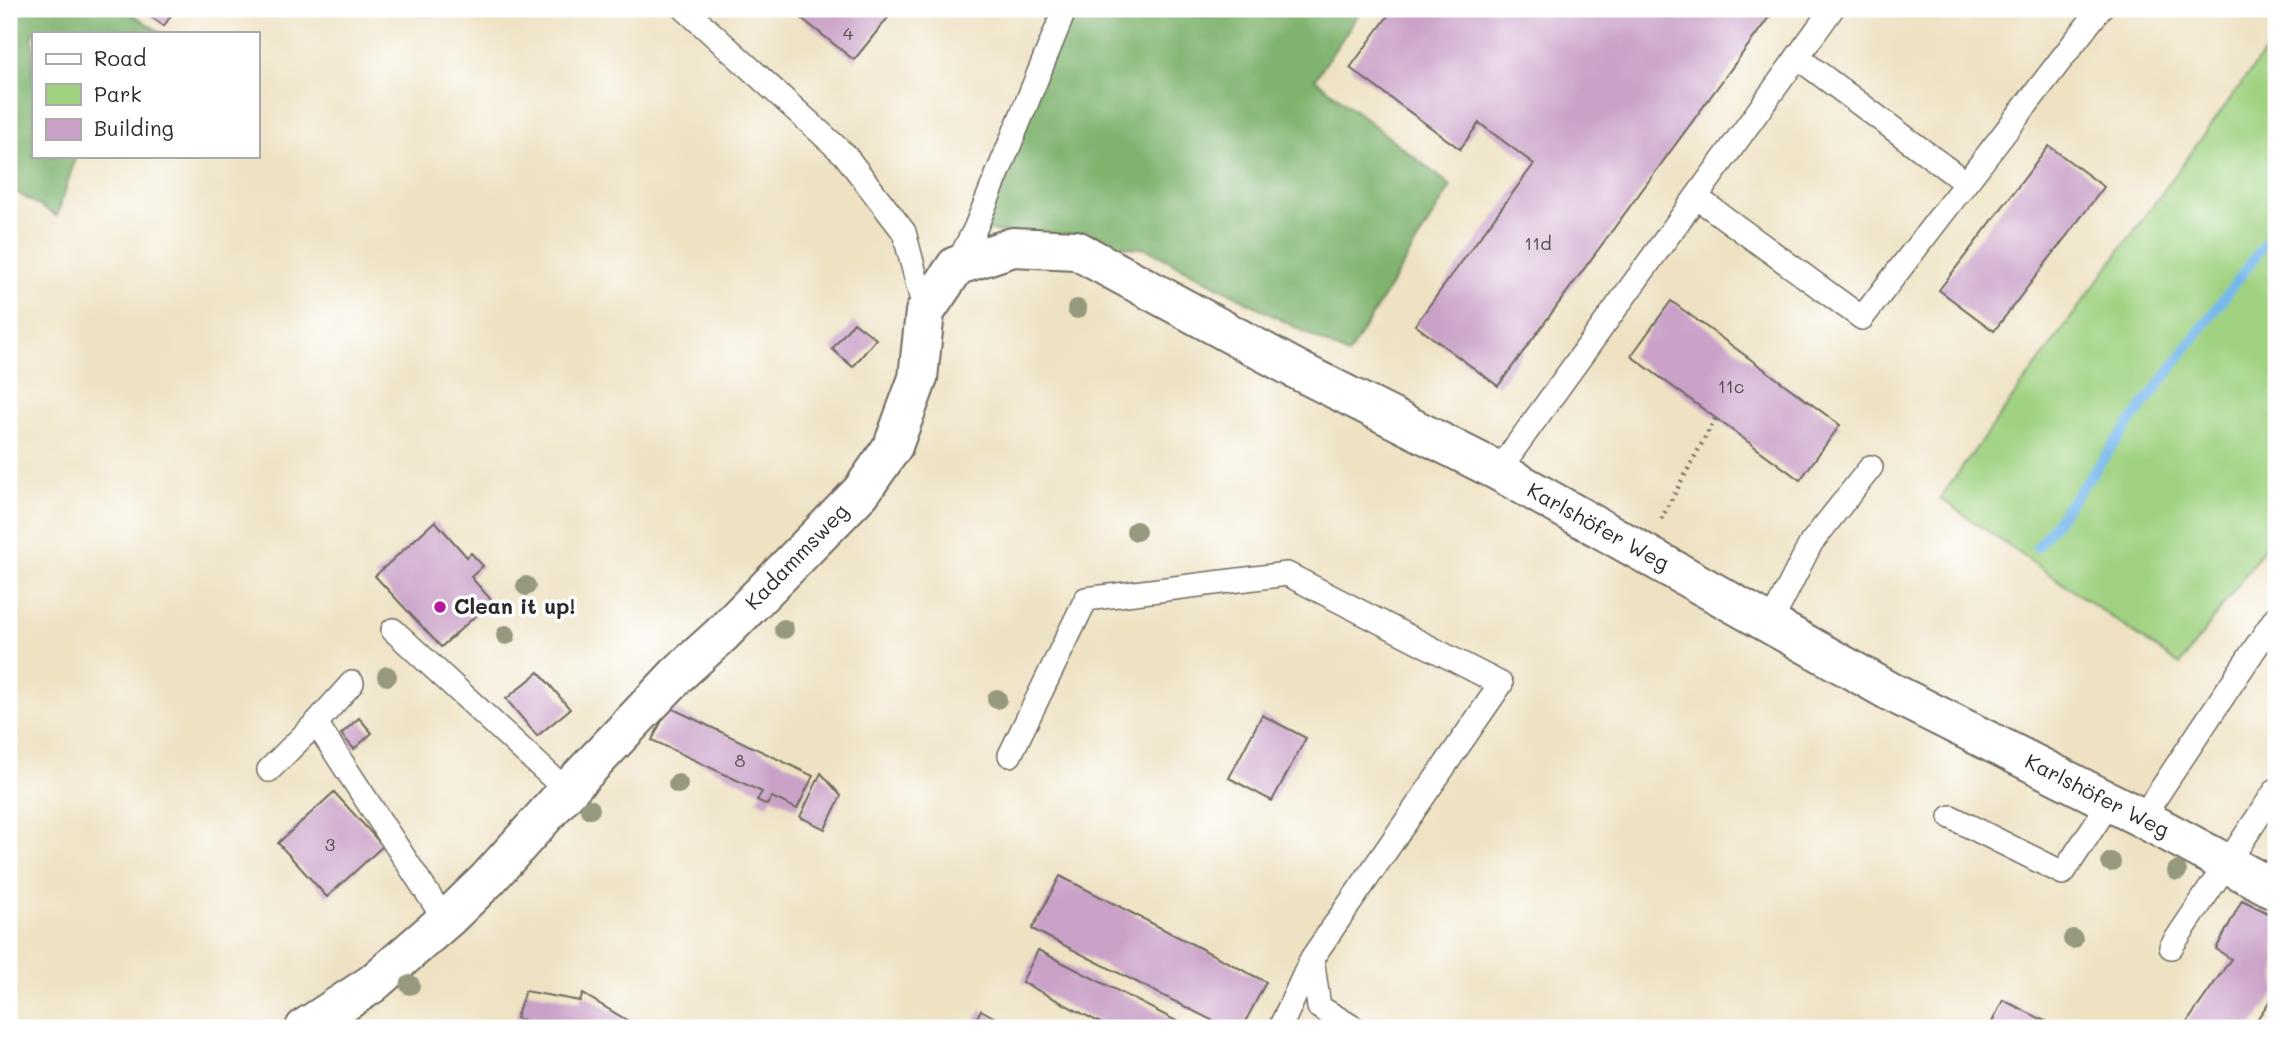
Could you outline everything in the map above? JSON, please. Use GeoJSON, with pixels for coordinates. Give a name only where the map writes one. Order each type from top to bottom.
{"type":"FeatureCollection","features":[{"type":"Feature","properties":{"kind":"street","name":"Karlshöfer Weg"},"geometry":{"type":"LineString","coordinates":[[956,266],[1013,247],[1076,250],[1303,373],[1498,471],[1891,692],[2126,810],[2276,890]]}},
{"type":"Feature","properties":{"kind":"street"},"geometry":{"type":"LineString","coordinates":[[925,312],[956,266]]}},
{"type":"Feature","properties":{"kind":"street","name":"Kadammsweg"},"geometry":{"type":"LineString","coordinates":[[305,1028],[372,984],[488,879],[678,674],[721,635],[861,492],[893,446],[918,379],[925,312]]}},
{"type":"Feature","properties":{"kind":"lane","name":"Kadammsweg"},"geometry":{"type":"LineString","coordinates":[[685,9],[845,155],[904,232],[925,312]]}},
{"type":"Feature","properties":{"kind":"lane"},"geometry":{"type":"LineString","coordinates":[[956,266],[975,229],[1065,9]]}},
{"type":"Feature","properties":{"kind":"lane"},"geometry":{"type":"LineString","coordinates":[[1498,471],[1832,9]]}},
{"type":"Feature","properties":{"kind":"lane"},"geometry":{"type":"LineString","coordinates":[[1696,197],[1862,318],[2100,9]]}},
{"type":"Feature","properties":{"kind":"lane"},"geometry":{"type":"LineString","coordinates":[[1797,57],[1966,183]]}},
{"type":"Feature","properties":{"kind":"lane"},"geometry":{"type":"LineString","coordinates":[[1770,624],[1811,543],[1871,467]]}},
{"type":"Feature","properties":{"kind":"lane"},"geometry":{"type":"LineString","coordinates":[[1010,755],[1086,599],[1287,574],[1501,684],[1312,958],[1280,1028]]}},
{"type":"Feature","properties":{"kind":"lane"},"geometry":{"type":"LineString","coordinates":[[1951,817],[2063,873],[2126,810],[2276,617]]}},
{"type":"Feature","properties":{"kind":"lane"},"geometry":{"type":"LineString","coordinates":[[393,630],[567,791]]}},
{"type":"Feature","properties":{"kind":"lane"},"geometry":{"type":"LineString","coordinates":[[269,770],[352,682]]}},
{"type":"Feature","properties":{"kind":"lane"},"geometry":{"type":"LineString","coordinates":[[316,723],[445,920]]}},
{"type":"Feature","properties":{"kind":"lane"},"geometry":{"type":"LineString","coordinates":[[2171,947],[2276,790]]}},
{"type":"Feature","properties":{"kind":"lane"},"geometry":{"type":"LineString","coordinates":[[1312,958],[1319,1007],[1354,1028]]}},
{"type":"Feature","properties":{"kind":"path"},"geometry":{"type":"LineString","coordinates":[[1642,552],[1687,475],[1715,419]]}},
{"type":"Feature","properties":{"kind":"green space"},"geometry":{"type":"Polygon","coordinates":[[[9,9],[124,9],[160,32],[32,32],[32,158],[75,158],[57,216],[9,188],[9,9]]]}},
{"type":"Feature","properties":{"kind":"green space"},"geometry":{"type":"Polygon","coordinates":[[[1218,9],[1362,9],[1315,79],[1451,186],[1348,355],[1147,249],[975,229],[1064,12],[1211,16],[1218,9]]]}},
{"type":"Feature","properties":{"kind":"green space"},"geometry":{"type":"Polygon","coordinates":[[[2276,36],[2276,532],[2180,665],[1940,498],[2276,36]]]}},
{"type":"Feature","properties":{"kind":"building"},"geometry":{"type":"Polygon","coordinates":[[[141,9],[175,9],[164,26],[141,9]]]}},
{"type":"Feature","properties":{"kind":"building"},"geometry":{"type":"Polygon","coordinates":[[[790,9],[895,9],[854,60],[790,9]]]}},
{"type":"Feature","properties":{"kind":"building"},"geometry":{"type":"Polygon","coordinates":[[[1393,9],[1775,9],[1498,386],[1415,325],[1534,164],[1479,123],[1460,149],[1350,68],[1393,9]]]}},
{"type":"Feature","properties":{"kind":"building"},"geometry":{"type":"Polygon","coordinates":[[[2049,146],[2104,187],[1994,331],[1939,290],[2049,146]]]}},
{"type":"Feature","properties":{"kind":"building"},"geometry":{"type":"Polygon","coordinates":[[[1671,301],[1840,425],[1800,480],[1631,356],[1671,301]]]}},
{"type":"Feature","properties":{"kind":"building"},"geometry":{"type":"Polygon","coordinates":[[[854,322],[876,339],[853,367],[832,349],[854,322]]]}},
{"type":"Feature","properties":{"kind":"building"},"geometry":{"type":"Polygon","coordinates":[[[435,521],[467,557],[471,553],[483,566],[471,577],[492,601],[441,647],[375,576],[435,521]]]}},
{"type":"Feature","properties":{"kind":"building"},"geometry":{"type":"Polygon","coordinates":[[[539,672],[570,709],[537,736],[506,699],[539,672]]]}},
{"type":"Feature","properties":{"kind":"building"},"geometry":{"type":"Polygon","coordinates":[[[669,707],[813,776],[797,809],[772,797],[767,805],[757,800],[762,792],[652,740],[669,707]]]}},
{"type":"Feature","properties":{"kind":"building"},"geometry":{"type":"Polygon","coordinates":[[[1262,715],[1306,738],[1272,801],[1229,778],[1262,715]]]}},
{"type":"Feature","properties":{"kind":"building"},"geometry":{"type":"Polygon","coordinates":[[[359,718],[372,733],[354,749],[341,734],[359,718]]]}},
{"type":"Feature","properties":{"kind":"building"},"geometry":{"type":"Polygon","coordinates":[[[821,773],[841,796],[825,829],[800,817],[821,773]]]}},
{"type":"Feature","properties":{"kind":"building"},"geometry":{"type":"Polygon","coordinates":[[[334,792],[383,846],[327,897],[278,843],[334,792]]]}},
{"type":"Feature","properties":{"kind":"building"},"geometry":{"type":"Polygon","coordinates":[[[1060,876],[1266,982],[1242,1028],[1227,1028],[1032,929],[1060,876]]]}},
{"type":"Feature","properties":{"kind":"building"},"geometry":{"type":"Polygon","coordinates":[[[2242,900],[2276,917],[2276,992],[2251,1028],[2183,1028],[2231,959],[2216,949],[2242,900]]]}},
{"type":"Feature","properties":{"kind":"building"},"geometry":{"type":"Polygon","coordinates":[[[1038,950],[1190,1028],[1110,1028],[1022,982],[1038,950]]]}},
{"type":"Feature","properties":{"kind":"building"},"geometry":{"type":"Polygon","coordinates":[[[525,991],[580,1001],[583,994],[640,1028],[538,1028],[536,1024],[516,1018],[525,991]]]}},
{"type":"Feature","properties":{"kind":"building"},"geometry":{"type":"Polygon","coordinates":[[[2003,1000],[2059,1028],[1989,1028],[2003,1000]]]}},
{"type":"Feature","properties":{"kind":"building"},"geometry":{"type":"Polygon","coordinates":[[[981,1010],[1013,1028],[971,1028],[981,1010]]]}},
{"type":"Feature","properties":{"kind":"waterway"},"geometry":{"type":"LineString","coordinates":[[2037,547],[2276,229]]}},
{"type":"Feature","properties":{"kind":"place","name":"Clean it up!"},"geometry":{"type":"Point","coordinates":[440,607]}}]}
